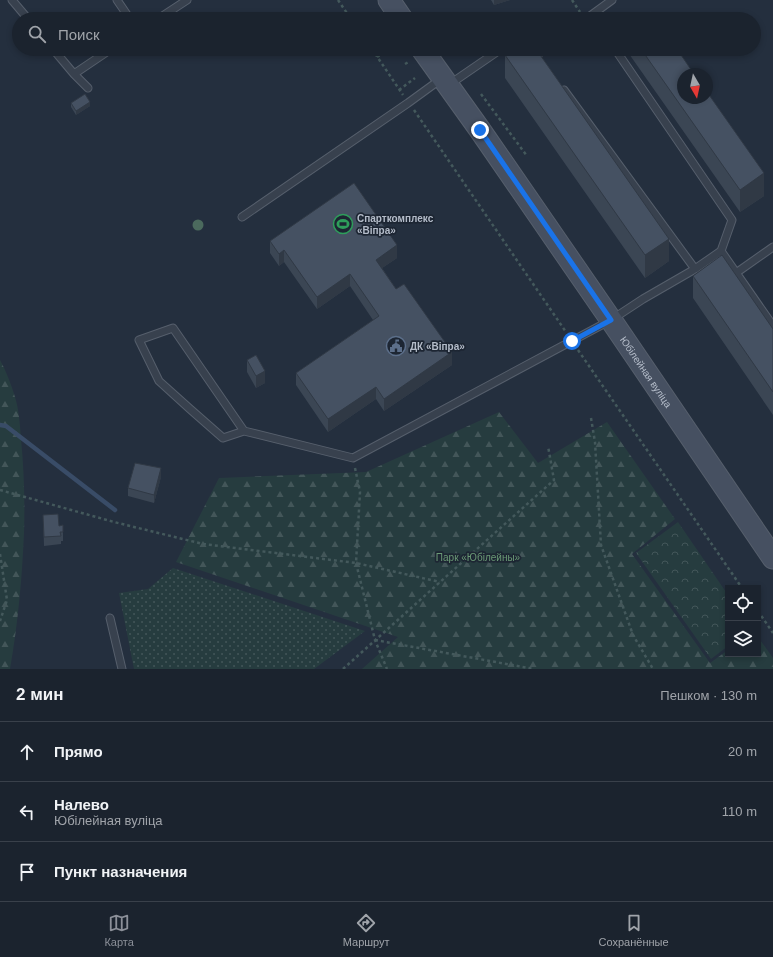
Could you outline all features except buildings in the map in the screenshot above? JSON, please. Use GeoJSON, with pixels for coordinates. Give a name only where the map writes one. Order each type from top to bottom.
{"type":"FeatureCollection","features":[{"type":"Feature","properties":{"kind":"main road"},"geometry":{"type":"LineString","coordinates":[[389,0],[397,12]]}},
{"type":"Feature","properties":{"kind":"main road","name":"Юбілейная вуліца"},"geometry":{"type":"LineString","coordinates":[[427,56],[611,320],[773,558]]}},
{"type":"Feature","properties":{"kind":"lane"},"geometry":{"type":"LineString","coordinates":[[12,0],[22,12]]}},
{"type":"Feature","properties":{"kind":"lane"},"geometry":{"type":"LineString","coordinates":[[117,0],[125,12]]}},
{"type":"Feature","properties":{"kind":"lane"},"geometry":{"type":"LineString","coordinates":[[169,12],[187,0]]}},
{"type":"Feature","properties":{"kind":"lane"},"geometry":{"type":"LineString","coordinates":[[597,12],[612,0]]}},
{"type":"Feature","properties":{"kind":"lane"},"geometry":{"type":"LineString","coordinates":[[59,56],[88,88]]}},
{"type":"Feature","properties":{"kind":"lane"},"geometry":{"type":"LineString","coordinates":[[74,74],[101,56]]}},
{"type":"Feature","properties":{"kind":"lane"},"geometry":{"type":"LineString","coordinates":[[242,217],[408,102],[489,56]]}},
{"type":"Feature","properties":{"kind":"lane"},"geometry":{"type":"LineString","coordinates":[[540,56],[543,60]]}},
{"type":"Feature","properties":{"kind":"lane"},"geometry":{"type":"LineString","coordinates":[[244,431],[173,328],[139,340],[158,381],[223,438],[244,431],[353,458],[611,320],[643,299],[695,269],[721,251],[732,220],[619,56]]}},
{"type":"Feature","properties":{"kind":"lane"},"geometry":{"type":"LineString","coordinates":[[561,86],[695,269]]}},
{"type":"Feature","properties":{"kind":"lane"},"geometry":{"type":"LineString","coordinates":[[736,273],[773,247]]}},
{"type":"Feature","properties":{"kind":"lane"},"geometry":{"type":"LineString","coordinates":[[721,251],[773,326]]}},
{"type":"Feature","properties":{"kind":"lane"},"geometry":{"type":"LineString","coordinates":[[110,618],[122,669]]}},
{"type":"Feature","properties":{"kind":"path"},"geometry":{"type":"LineString","coordinates":[[338,0],[346,12]]}},
{"type":"Feature","properties":{"kind":"path"},"geometry":{"type":"LineString","coordinates":[[377,57],[740,585]]}},
{"type":"Feature","properties":{"kind":"path"},"geometry":{"type":"LineString","coordinates":[[399,90],[415,78]]}},
{"type":"Feature","properties":{"kind":"path"},"geometry":{"type":"LineString","coordinates":[[481,94],[527,156]]}},
{"type":"Feature","properties":{"kind":"path"},"geometry":{"type":"LineString","coordinates":[[591,418],[595,442],[601,545],[633,635],[653,669]]}},
{"type":"Feature","properties":{"kind":"path"},"geometry":{"type":"LineString","coordinates":[[343,669],[554,480],[548,446]]}},
{"type":"Feature","properties":{"kind":"path"},"geometry":{"type":"LineString","coordinates":[[353,458],[360,492],[356,563],[375,640],[387,669]]}},
{"type":"Feature","properties":{"kind":"path"},"geometry":{"type":"LineString","coordinates":[[0,490],[114,522],[203,544],[356,563],[440,582]]}},
{"type":"Feature","properties":{"kind":"path"},"geometry":{"type":"LineString","coordinates":[[0,554],[7,600],[0,621]]}},
{"type":"Feature","properties":{"kind":"path"},"geometry":{"type":"LineString","coordinates":[[761,615],[773,633]]}},
{"type":"Feature","properties":{"kind":"path"},"geometry":{"type":"LineString","coordinates":[[375,640],[534,669]]}},
{"type":"Feature","properties":{"kind":"green space"},"geometry":{"type":"Polygon","coordinates":[[[0,360],[10,382],[17,407],[24,486],[24,533],[21,584],[10,669],[0,669],[0,360]]]}},
{"type":"Feature","properties":{"kind":"green space","name":"Парк «Юбілейны»"},"geometry":{"type":"Polygon","coordinates":[[[499,412],[538,463],[607,422],[675,519],[632,554],[710,663],[725,652],[725,657],[761,657],[761,641],[773,658],[773,669],[362,669],[398,637],[176,562],[219,478],[366,472],[499,412]]]}},
{"type":"Feature","properties":{"kind":"green space"},"geometry":{"type":"Polygon","coordinates":[[[678,522],[725,591],[725,648],[711,659],[636,553],[678,522]]]}},
{"type":"Feature","properties":{"kind":"green space"},"geometry":{"type":"Polygon","coordinates":[[[173,568],[365,631],[314,669],[134,669],[119,593],[148,589],[173,568]]]}},
{"type":"Feature","properties":{"kind":"waterway"},"geometry":{"type":"LineString","coordinates":[[0,425],[6,426],[115,510]]}},
{"type":"Feature","properties":{"kind":"place","name":"Спарткомплекс «Віпра»"},"geometry":{"type":"Point","coordinates":[343,224]}},
{"type":"Feature","properties":{"kind":"place","name":"ДК «Віпра»"},"geometry":{"type":"Point","coordinates":[396,346]}},
{"type":"Feature","properties":{"kind":"route"},"geometry":{"type":"LineString","coordinates":[[480,130],[611,320],[572,341]]}}]}
